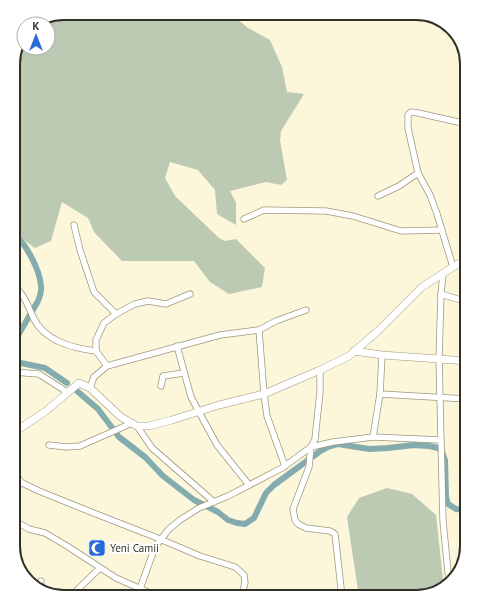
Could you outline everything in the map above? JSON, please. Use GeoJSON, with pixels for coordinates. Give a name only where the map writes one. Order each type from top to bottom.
{"type":"FeatureCollection","features":[{"type":"Feature","properties":{"kind":"street"},"geometry":{"type":"LineString","coordinates":[[454,267],[430,195],[418,173],[408,128],[408,120],[409,113],[418,113],[460,122]]}},
{"type":"Feature","properties":{"kind":"street"},"geometry":{"type":"LineString","coordinates":[[378,196],[399,186],[418,173]]}},
{"type":"Feature","properties":{"kind":"street"},"geometry":{"type":"LineString","coordinates":[[244,219],[264,210],[326,212],[353,216],[401,231],[442,230]]}},
{"type":"Feature","properties":{"kind":"street"},"geometry":{"type":"LineString","coordinates":[[74,225],[80,250],[94,292],[116,314]]}},
{"type":"Feature","properties":{"kind":"street"},"geometry":{"type":"LineString","coordinates":[[49,445],[66,447],[80,446],[119,429],[134,425],[149,426],[219,405],[264,394],[320,370],[349,356],[379,330],[422,287],[460,263]]}},
{"type":"Feature","properties":{"kind":"street"},"geometry":{"type":"LineString","coordinates":[[443,274],[439,358],[443,521],[448,576]]}},
{"type":"Feature","properties":{"kind":"street"},"geometry":{"type":"LineString","coordinates":[[20,293],[34,319],[45,332],[57,342],[80,349],[96,351]]}},
{"type":"Feature","properties":{"kind":"street"},"geometry":{"type":"LineString","coordinates":[[107,366],[96,351],[96,340],[104,323],[116,314],[135,304],[148,301],[166,304],[190,294]]}},
{"type":"Feature","properties":{"kind":"street"},"geometry":{"type":"LineString","coordinates":[[441,294],[460,300]]}},
{"type":"Feature","properties":{"kind":"street"},"geometry":{"type":"LineString","coordinates":[[90,388],[94,377],[107,366],[220,335],[259,330],[276,321],[306,310]]}},
{"type":"Feature","properties":{"kind":"street"},"geometry":{"type":"LineString","coordinates":[[259,330],[267,416],[285,466]]}},
{"type":"Feature","properties":{"kind":"street"},"geometry":{"type":"LineString","coordinates":[[177,346],[191,397],[217,444],[249,485]]}},
{"type":"Feature","properties":{"kind":"street"},"geometry":{"type":"LineString","coordinates":[[354,351],[382,355],[460,360]]}},
{"type":"Feature","properties":{"kind":"street"},"geometry":{"type":"LineString","coordinates":[[373,437],[380,394],[382,355]]}},
{"type":"Feature","properties":{"kind":"street"},"geometry":{"type":"LineString","coordinates":[[20,524],[29,529],[45,533],[116,578],[140,589],[155,547],[169,529],[199,508],[249,485],[285,466],[311,447],[316,439],[320,392],[320,370]]}},
{"type":"Feature","properties":{"kind":"street"},"geometry":{"type":"LineString","coordinates":[[20,373],[39,374],[67,392]]}},
{"type":"Feature","properties":{"kind":"street"},"geometry":{"type":"LineString","coordinates":[[161,386],[163,376],[184,373]]}},
{"type":"Feature","properties":{"kind":"street"},"geometry":{"type":"LineString","coordinates":[[20,428],[46,411],[79,383],[90,388],[121,417],[134,425],[152,448],[212,503]]}},
{"type":"Feature","properties":{"kind":"street"},"geometry":{"type":"LineString","coordinates":[[380,394],[460,399]]}},
{"type":"Feature","properties":{"kind":"street"},"geometry":{"type":"LineString","coordinates":[[311,447],[333,442],[373,437],[441,440]]}},
{"type":"Feature","properties":{"kind":"street"},"geometry":{"type":"LineString","coordinates":[[311,447],[309,467],[293,509],[295,520],[298,524],[306,528],[330,531],[335,534],[341,590]]}},
{"type":"Feature","properties":{"kind":"street"},"geometry":{"type":"LineString","coordinates":[[20,481],[200,556],[235,567],[244,575],[245,583],[243,590]]}},
{"type":"Feature","properties":{"kind":"street"},"geometry":{"type":"LineString","coordinates":[[77,590],[100,568]]}},
{"type":"Feature","properties":{"kind":"green space"},"geometry":{"type":"Polygon","coordinates":[[[64,20],[238,20],[248,28],[270,40],[282,67],[287,92],[304,94],[281,131],[280,140],[287,180],[281,185],[266,182],[230,191],[236,203],[236,225],[217,214],[215,190],[198,170],[170,162],[165,178],[175,196],[219,238],[225,241],[236,239],[265,268],[262,287],[229,294],[210,282],[194,261],[122,261],[94,232],[88,218],[62,202],[51,241],[35,248],[20,237],[21,56],[56,56],[56,21],[64,20]]]}},
{"type":"Feature","properties":{"kind":"green space"},"geometry":{"type":"Polygon","coordinates":[[[387,488],[412,494],[436,515],[443,581],[433,587],[422,590],[358,590],[347,517],[359,498],[387,488]]]}},
{"type":"Feature","properties":{"kind":"waterway"},"geometry":{"type":"LineString","coordinates":[[20,240],[32,257],[40,280],[41,294],[20,332]]}},
{"type":"Feature","properties":{"kind":"waterway"},"geometry":{"type":"LineString","coordinates":[[20,362],[45,368],[67,383]]}},
{"type":"Feature","properties":{"kind":"waterway"},"geometry":{"type":"LineString","coordinates":[[77,391],[98,409],[119,437],[145,457],[163,476],[194,500],[218,512],[228,520],[237,523],[245,524],[254,518],[266,493],[274,485],[319,452],[338,444],[369,449],[414,445],[438,448],[442,452],[445,460],[446,497],[448,504],[456,509],[460,509]]}},
{"type":"Feature","properties":{"kind":"place","name":"Yeni Camii"},"geometry":{"type":"Point","coordinates":[97,548]}}]}
